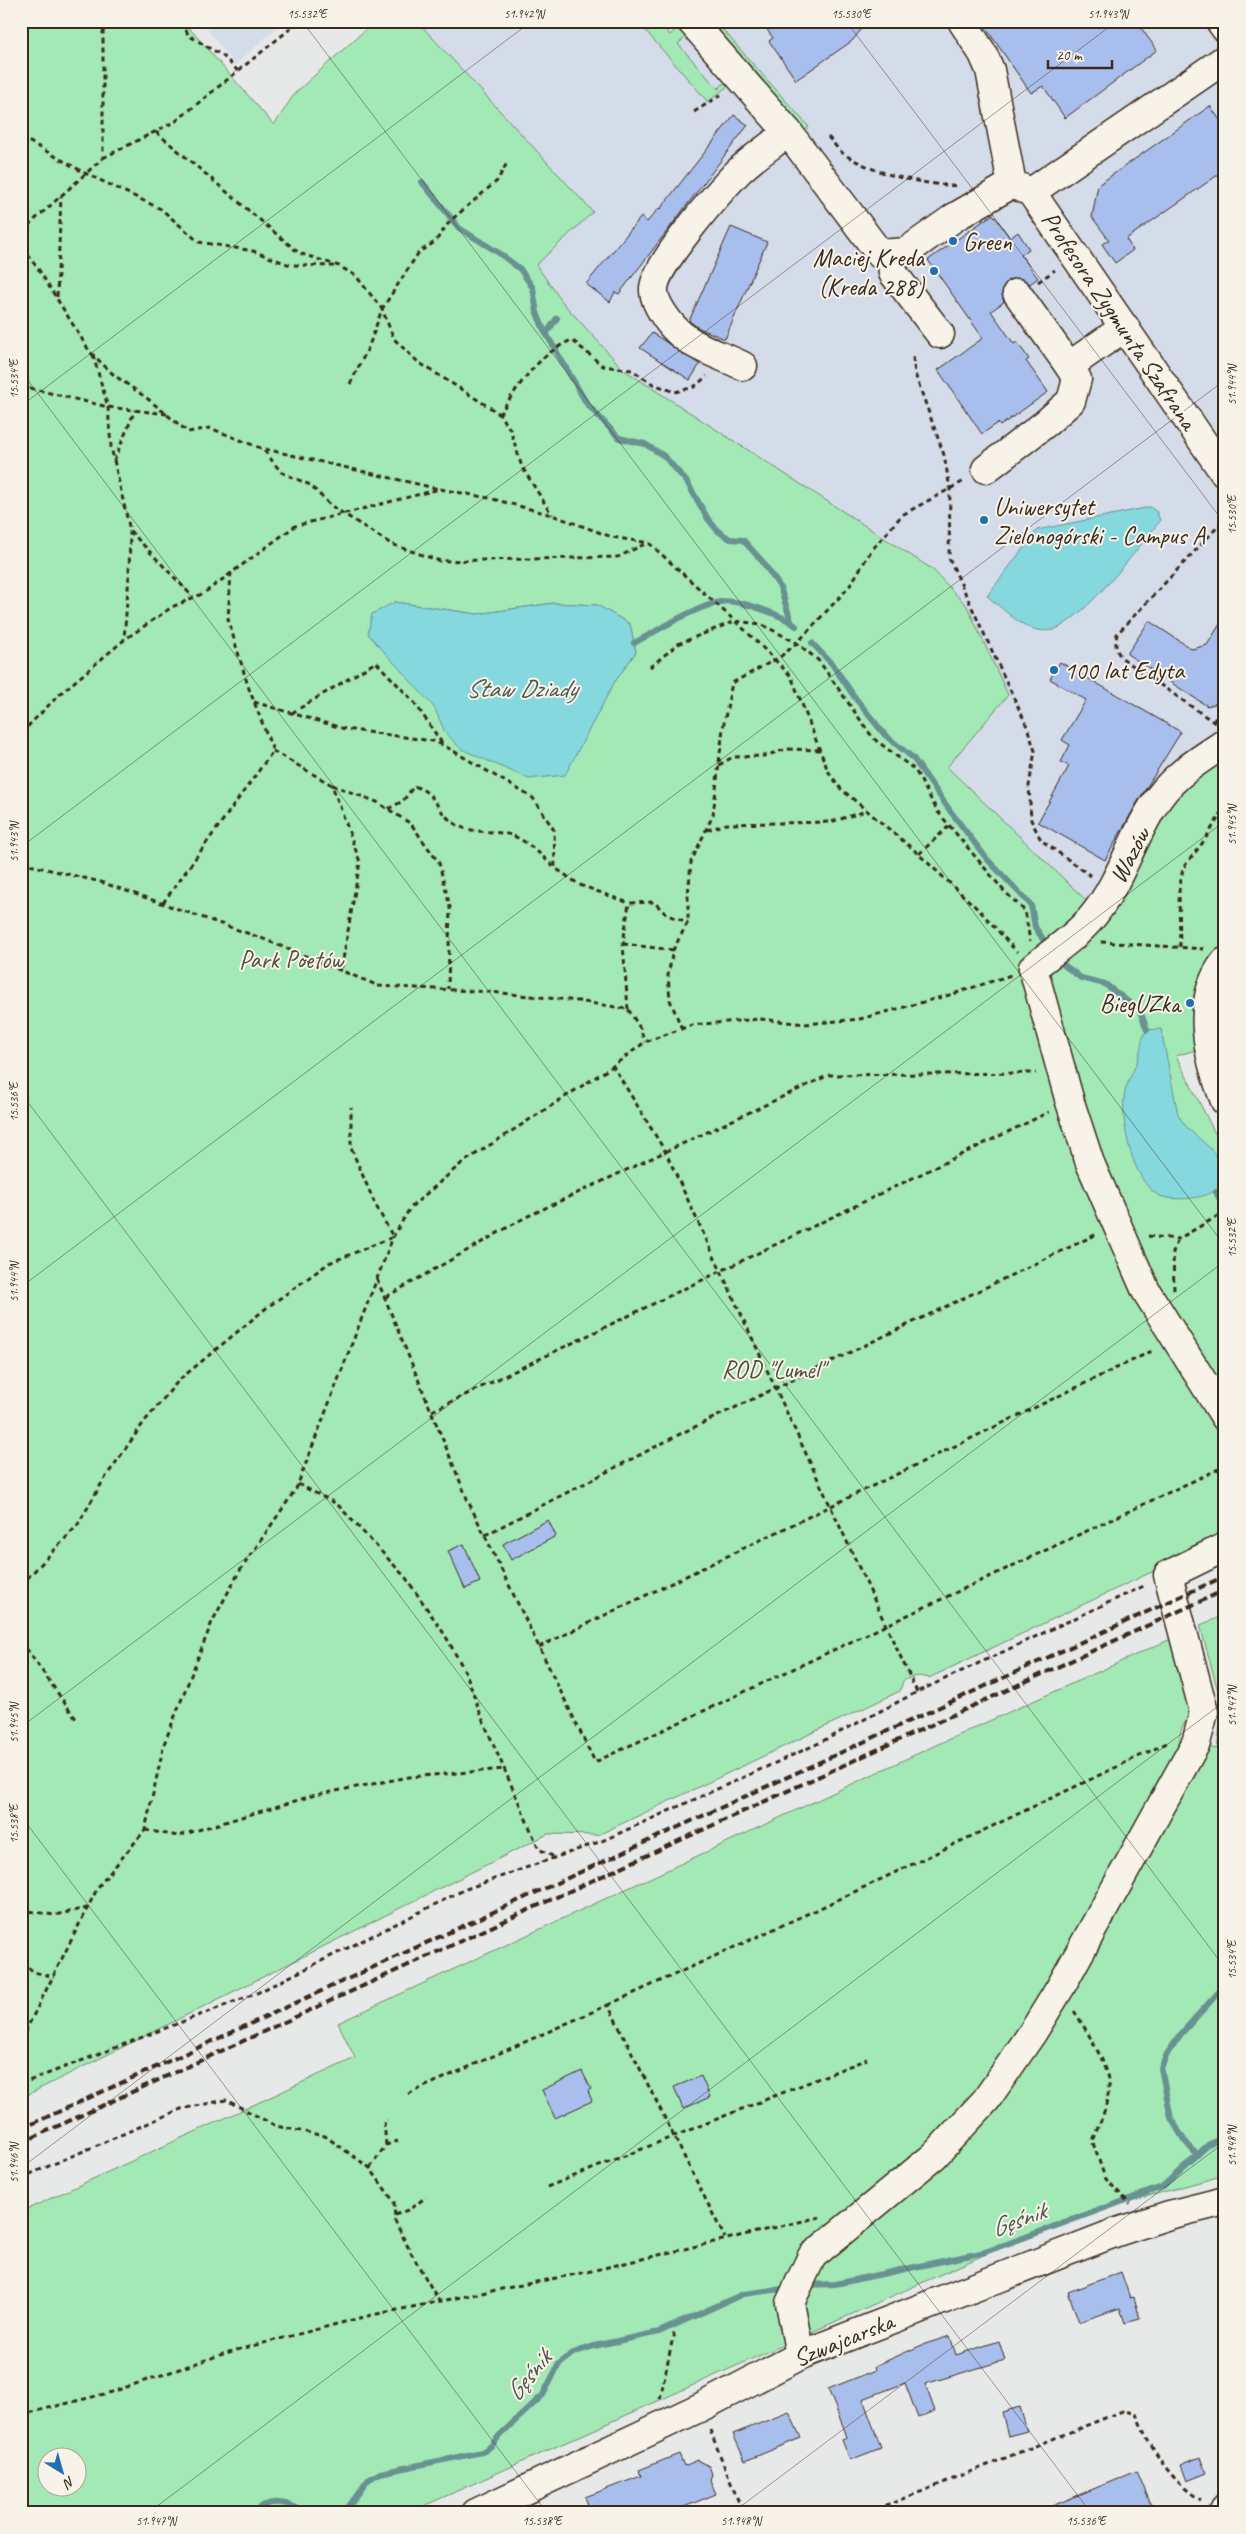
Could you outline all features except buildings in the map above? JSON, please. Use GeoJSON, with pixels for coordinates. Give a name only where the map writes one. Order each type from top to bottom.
{"type":"FeatureCollection","features":[{"type":"Feature","properties":{"kind":"street"},"geometry":{"type":"LineString","coordinates":[[691,21],[788,132],[880,254],[891,255],[893,273],[940,334]]}},
{"type":"Feature","properties":{"kind":"street"},"geometry":{"type":"LineString","coordinates":[[962,21],[983,54],[990,70],[1022,188]]}},
{"type":"Feature","properties":{"kind":"street"},"geometry":{"type":"LineString","coordinates":[[1220,21],[1225,28]]}},
{"type":"Feature","properties":{"kind":"street","name":"Profesora Zygmunta Szafrana"},"geometry":{"type":"LineString","coordinates":[[891,255],[906,252],[955,216],[1022,188],[1225,59]]}},
{"type":"Feature","properties":{"kind":"street"},"geometry":{"type":"LineString","coordinates":[[735,362],[696,347],[670,323],[658,304],[654,288],[665,261],[736,174],[788,132]]}},
{"type":"Feature","properties":{"kind":"street","name":"Profesora Zygmunta Szafrana"},"geometry":{"type":"LineString","coordinates":[[1022,188],[1125,327],[1225,474]]}},
{"type":"Feature","properties":{"kind":"street"},"geometry":{"type":"LineString","coordinates":[[986,469],[1046,424],[1070,401],[1077,379],[1017,293]]}},
{"type":"Feature","properties":{"kind":"street"},"geometry":{"type":"LineString","coordinates":[[1069,366],[1125,327]]}},
{"type":"Feature","properties":{"kind":"street","name":"Wazów"},"geometry":{"type":"LineString","coordinates":[[1034,960],[1066,943],[1092,917],[1110,889],[1160,797],[1219,730]]}},
{"type":"Feature","properties":{"kind":"street"},"geometry":{"type":"LineString","coordinates":[[1216,956],[1215,976],[1208,994],[1206,1016],[1209,1044],[1225,1101]]}},
{"type":"Feature","properties":{"kind":"street"},"geometry":{"type":"LineString","coordinates":[[1034,960],[1070,1102],[1112,1233],[1169,1329],[1225,1417]]}},
{"type":"Feature","properties":{"kind":"street"},"geometry":{"type":"LineString","coordinates":[[803,2354],[798,2345],[790,2303],[812,2256],[934,2156],[986,2100],[1033,2032],[1060,1988],[1196,1743],[1210,1715],[1168,1575],[1225,1547]]}},
{"type":"Feature","properties":{"kind":"street","name":"Szwajcarska"},"geometry":{"type":"LineString","coordinates":[[476,2513],[701,2407],[803,2354],[1117,2232],[1169,2215],[1225,2202]]}},
{"type":"Feature","properties":{"kind":"path"},"geometry":{"type":"LineString","coordinates":[[103,158],[103,33],[105,21]]}},
{"type":"Feature","properties":{"kind":"path"},"geometry":{"type":"LineString","coordinates":[[183,21],[188,34],[223,56],[239,72]]}},
{"type":"Feature","properties":{"kind":"path"},"geometry":{"type":"LineString","coordinates":[[21,232],[84,173],[103,158],[176,121],[300,21]]}},
{"type":"Feature","properties":{"kind":"path"},"geometry":{"type":"LineString","coordinates":[[694,112],[720,96]]}},
{"type":"Feature","properties":{"kind":"path"},"geometry":{"type":"LineString","coordinates":[[156,132],[299,253],[339,266],[356,276],[382,309],[394,339],[418,362],[499,415],[510,429],[522,468],[552,515]]}},
{"type":"Feature","properties":{"kind":"path"},"geometry":{"type":"LineString","coordinates":[[21,137],[84,173],[161,209],[199,242],[253,251],[290,265],[339,266]]}},
{"type":"Feature","properties":{"kind":"path"},"geometry":{"type":"LineString","coordinates":[[828,137],[843,153],[878,170],[914,181],[966,186]]}},
{"type":"Feature","properties":{"kind":"path"},"geometry":{"type":"LineString","coordinates":[[350,384],[369,346],[382,309],[419,252],[435,242],[450,221],[497,181],[507,163]]}},
{"type":"Feature","properties":{"kind":"path"},"geometry":{"type":"LineString","coordinates":[[57,299],[61,196]]}},
{"type":"Feature","properties":{"kind":"path"},"geometry":{"type":"LineString","coordinates":[[21,248],[93,355],[114,375],[188,432],[210,428],[263,449],[440,489],[489,498],[552,515],[612,538],[649,543],[735,621],[791,676],[828,771],[841,789],[914,850],[1034,960]]}},
{"type":"Feature","properties":{"kind":"path"},"geometry":{"type":"LineString","coordinates":[[499,415],[520,383],[536,366],[563,344],[572,340],[602,366],[632,370],[653,384],[675,392],[694,387],[735,362]]}},
{"type":"Feature","properties":{"kind":"path"},"geometry":{"type":"LineString","coordinates":[[93,355],[108,406],[114,460],[130,531],[124,640]]}},
{"type":"Feature","properties":{"kind":"path"},"geometry":{"type":"LineString","coordinates":[[913,356],[915,374],[944,455],[950,488],[950,558],[1026,724],[1035,751],[1030,786],[1031,820],[1040,840],[1110,889]]}},
{"type":"Feature","properties":{"kind":"path"},"geometry":{"type":"LineString","coordinates":[[21,386],[108,406],[167,414]]}},
{"type":"Feature","properties":{"kind":"path"},"geometry":{"type":"LineString","coordinates":[[114,460],[135,410]]}},
{"type":"Feature","properties":{"kind":"path"},"geometry":{"type":"LineString","coordinates":[[263,449],[282,472],[310,485],[330,506],[391,544],[440,560],[618,557],[649,543]]}},
{"type":"Feature","properties":{"kind":"path"},"geometry":{"type":"LineString","coordinates":[[682,1029],[670,1000],[668,975],[673,950],[688,922],[688,896],[692,862],[713,816],[732,683],[774,660],[799,642],[849,587],[871,551],[902,516],[986,469]]}},
{"type":"Feature","properties":{"kind":"path"},"geometry":{"type":"LineString","coordinates":[[21,733],[60,694],[124,640],[172,607],[204,592],[295,526],[440,489]]}},
{"type":"Feature","properties":{"kind":"path"},"geometry":{"type":"LineString","coordinates":[[1225,519],[1117,634],[1115,642],[1117,652],[1122,658],[1219,730],[1225,703]]}},
{"type":"Feature","properties":{"kind":"path"},"geometry":{"type":"LineString","coordinates":[[130,531],[193,598]]}},
{"type":"Feature","properties":{"kind":"path"},"geometry":{"type":"LineString","coordinates":[[232,572],[228,619],[254,702],[273,751],[332,785],[377,802],[411,824],[439,862],[450,907],[448,989]]}},
{"type":"Feature","properties":{"kind":"path"},"geometry":{"type":"LineString","coordinates":[[650,666],[678,644],[735,621],[761,624],[799,642],[819,661],[873,738],[915,770],[938,812],[1004,891],[1025,911],[1034,960]]}},
{"type":"Feature","properties":{"kind":"path"},"geometry":{"type":"LineString","coordinates":[[292,713],[376,662],[414,702],[443,745]]}},
{"type":"Feature","properties":{"kind":"path"},"geometry":{"type":"LineString","coordinates":[[254,702],[345,729],[433,741],[443,745],[533,798],[554,830],[555,868]]}},
{"type":"Feature","properties":{"kind":"path"},"geometry":{"type":"LineString","coordinates":[[719,766],[733,757],[764,756],[787,749],[820,750]]}},
{"type":"Feature","properties":{"kind":"path"},"geometry":{"type":"LineString","coordinates":[[163,904],[273,751]]}},
{"type":"Feature","properties":{"kind":"path"},"geometry":{"type":"LineString","coordinates":[[332,785],[360,862],[342,970]]}},
{"type":"Feature","properties":{"kind":"path"},"geometry":{"type":"LineString","coordinates":[[388,810],[403,801],[414,786],[427,790],[449,820],[478,833],[511,835],[526,843],[555,868],[580,885],[629,903],[654,902],[667,915],[688,922]]}},
{"type":"Feature","properties":{"kind":"path"},"geometry":{"type":"LineString","coordinates":[[1180,946],[1179,892],[1183,868],[1204,841],[1225,807]]}},
{"type":"Feature","properties":{"kind":"path"},"geometry":{"type":"LineString","coordinates":[[706,830],[727,824],[771,821],[812,824],[831,822],[866,811]]}},
{"type":"Feature","properties":{"kind":"path"},"geometry":{"type":"LineString","coordinates":[[919,854],[950,825]]}},
{"type":"Feature","properties":{"kind":"path"},"geometry":{"type":"LineString","coordinates":[[21,863],[101,882],[261,938],[379,986],[448,989],[578,1001],[628,1009]]}},
{"type":"Feature","properties":{"kind":"path"},"geometry":{"type":"LineString","coordinates":[[629,903],[624,944],[628,1009],[640,1028],[645,1042]]}},
{"type":"Feature","properties":{"kind":"path"},"geometry":{"type":"LineString","coordinates":[[1066,943],[1180,946],[1216,956]]}},
{"type":"Feature","properties":{"kind":"path"},"geometry":{"type":"LineString","coordinates":[[624,944],[673,950]]}},
{"type":"Feature","properties":{"kind":"path"},"geometry":{"type":"LineString","coordinates":[[21,2040],[54,1978],[98,1887],[145,1830],[164,1744],[212,1622],[238,1572],[298,1484],[393,1237],[410,1208],[462,1163],[613,1066],[645,1042],[692,1025],[760,1019],[805,1024],[860,1019],[953,994],[1034,960]]}},
{"type":"Feature","properties":{"kind":"path"},"geometry":{"type":"LineString","coordinates":[[613,1066],[664,1151],[917,1692]]}},
{"type":"Feature","properties":{"kind":"path"},"geometry":{"type":"LineString","coordinates":[[386,1298],[524,1218],[830,1075],[1034,1072],[1038,1074]]}},
{"type":"Feature","properties":{"kind":"path"},"geometry":{"type":"LineString","coordinates":[[432,1411],[1070,1102]]}},
{"type":"Feature","properties":{"kind":"path"},"geometry":{"type":"LineString","coordinates":[[351,1107],[351,1148],[375,1204],[393,1237]]}},
{"type":"Feature","properties":{"kind":"path"},"geometry":{"type":"LineString","coordinates":[[485,1535],[775,1388],[1112,1233],[1178,1239],[1225,1212]]}},
{"type":"Feature","properties":{"kind":"path"},"geometry":{"type":"LineString","coordinates":[[21,1585],[77,1526],[103,1481],[139,1430],[179,1380],[265,1309],[329,1262],[393,1237]]}},
{"type":"Feature","properties":{"kind":"path"},"geometry":{"type":"LineString","coordinates":[[539,1647],[830,1505],[1169,1329],[1169,1311],[1174,1298],[1173,1252],[1178,1239]]}},
{"type":"Feature","properties":{"kind":"path"},"geometry":{"type":"LineString","coordinates":[[377,1278],[485,1535],[595,1762],[1225,1466]]}},
{"type":"Feature","properties":{"kind":"path"},"geometry":{"type":"LineString","coordinates":[[298,1484],[337,1504],[406,1578],[445,1635],[466,1673],[482,1718],[539,1849],[556,1858]]}},
{"type":"Feature","properties":{"kind":"path"},"geometry":{"type":"LineString","coordinates":[[21,2084],[257,1993],[466,1889],[602,1841],[815,1745],[917,1692],[1168,1575]]}},
{"type":"Feature","properties":{"kind":"path"},"geometry":{"type":"LineString","coordinates":[[21,1642],[76,1719]]}},
{"type":"Feature","properties":{"kind":"path"},"geometry":{"type":"LineString","coordinates":[[408,2094],[833,1902],[1210,1715]]}},
{"type":"Feature","properties":{"kind":"path"},"geometry":{"type":"LineString","coordinates":[[145,1830],[178,1836],[315,1795],[409,1777],[504,1769]]}},
{"type":"Feature","properties":{"kind":"path"},"geometry":{"type":"LineString","coordinates":[[21,1910],[55,1915],[88,1908]]}},
{"type":"Feature","properties":{"kind":"path"},"geometry":{"type":"LineString","coordinates":[[21,1962],[34,1972],[54,1978]]}},
{"type":"Feature","properties":{"kind":"path"},"geometry":{"type":"LineString","coordinates":[[1060,1988],[1084,2026],[1109,2079],[1100,2125],[1092,2140],[1105,2178],[1134,2207]]}},
{"type":"Feature","properties":{"kind":"path"},"geometry":{"type":"LineString","coordinates":[[608,2005],[725,2238]]}},
{"type":"Feature","properties":{"kind":"path"},"geometry":{"type":"LineString","coordinates":[[547,2187],[674,2138],[867,2058]]}},
{"type":"Feature","properties":{"kind":"path"},"geometry":{"type":"LineString","coordinates":[[21,2178],[181,2110],[226,2100],[276,2126],[325,2136],[370,2168],[394,2202],[395,2215],[410,2253],[439,2301]]}},
{"type":"Feature","properties":{"kind":"path"},"geometry":{"type":"LineString","coordinates":[[386,2146],[384,2122],[387,2120]]}},
{"type":"Feature","properties":{"kind":"path"},"geometry":{"type":"LineString","coordinates":[[370,2168],[386,2146],[398,2141]]}},
{"type":"Feature","properties":{"kind":"path"},"geometry":{"type":"LineString","coordinates":[[395,2215],[410,2209],[426,2197]]}},
{"type":"Feature","properties":{"kind":"path"},"geometry":{"type":"LineString","coordinates":[[21,2415],[112,2392],[229,2352],[372,2314],[591,2271],[815,2217],[824,2217]]}},
{"type":"Feature","properties":{"kind":"path"},"geometry":{"type":"LineString","coordinates":[[662,2392],[674,2332]]}},
{"type":"Feature","properties":{"kind":"path"},"geometry":{"type":"LineString","coordinates":[[701,2407],[743,2513]]}},
{"type":"Feature","properties":{"kind":"path"},"geometry":{"type":"LineString","coordinates":[[868,2513],[1125,2410],[1136,2413],[1152,2447],[1175,2481],[1200,2500],[1223,2510]]}},
{"type":"Feature","properties":{"kind":"shaded area"},"geometry":{"type":"Polygon","coordinates":[[[201,21],[284,21],[235,65],[201,21]]]}},
{"type":"Feature","properties":{"kind":"shaded area","name":"Uniwersytet Zielonogórski - Campus A"},"geometry":{"type":"Polygon","coordinates":[[[417,21],[1225,21],[1225,736],[1094,908],[947,767],[564,304],[536,265],[593,212],[417,21]]]}},
{"type":"Feature","properties":{"kind":"green space","name":"Park Poetów"},"geometry":{"type":"Polygon","coordinates":[[[21,21],[183,21],[274,125],[295,93],[375,21],[417,21],[593,212],[536,265],[564,304],[624,370],[932,569],[967,606],[1008,695],[947,767],[1093,907],[1178,772],[1225,738],[1225,985],[1219,1043],[1176,1056],[1225,1153],[1225,1537],[929,1678],[919,1676],[907,1679],[903,1681],[900,1691],[598,1835],[548,1834],[21,2098],[21,21]],[[395,602],[445,732],[614,683],[636,652],[630,624],[597,605],[554,603],[477,614],[395,602]]]}},
{"type":"Feature","properties":{"kind":"green space"},"geometry":{"type":"Polygon","coordinates":[[[637,21],[657,21],[670,35],[681,25],[689,34],[678,44],[718,89],[726,81],[729,85],[708,102],[637,21]]]}},
{"type":"Feature","properties":{"kind":"green space"},"geometry":{"type":"Polygon","coordinates":[[[706,21],[715,21],[809,127],[802,132],[706,21]]]}},
{"type":"Feature","properties":{"kind":"green space"},"geometry":{"type":"Polygon","coordinates":[[[1225,1615],[1225,2175],[1062,2220],[408,2513],[21,2513],[21,2212],[355,2058],[338,2023],[936,1745],[1173,1638],[1184,1675],[1189,1703],[1189,1712],[1181,1731],[1180,1741],[1217,1749],[1222,1706],[1200,1625],[1225,1615]]]}},
{"type":"Feature","properties":{"kind":"water"},"geometry":{"type":"Polygon","coordinates":[[[1150,507],[1157,512],[1160,521],[1095,598],[1066,623],[1053,630],[1041,631],[1031,628],[1011,616],[987,596],[1037,530],[1150,507]]]}},
{"type":"Feature","properties":{"kind":"water","name":"Staw Dziady"},"geometry":{"type":"Polygon","coordinates":[[[395,602],[477,614],[554,603],[597,605],[630,624],[636,652],[614,683],[565,775],[529,779],[461,749],[445,732],[434,707],[368,634],[372,614],[395,602]]]}},
{"type":"Feature","properties":{"kind":"water"},"geometry":{"type":"Polygon","coordinates":[[[1161,1029],[1178,1114],[1190,1130],[1216,1156],[1223,1177],[1222,1184],[1216,1190],[1186,1199],[1174,1199],[1158,1195],[1149,1188],[1135,1165],[1127,1137],[1124,1109],[1126,1087],[1138,1060],[1142,1040],[1147,1030],[1161,1029]]]}},
{"type":"Feature","properties":{"kind":"waterway"},"geometry":{"type":"LineString","coordinates":[[422,182],[459,228],[499,253],[520,269],[533,288],[537,313],[544,330],[587,404],[619,438],[645,444],[664,456],[687,482],[708,519],[718,531],[730,539],[743,540],[762,561],[780,587],[791,621]]}},
{"type":"Feature","properties":{"kind":"waterway"},"geometry":{"type":"LineString","coordinates":[[546,334],[557,318]]}},
{"type":"Feature","properties":{"kind":"waterway"},"geometry":{"type":"LineString","coordinates":[[634,643],[698,609],[727,601],[759,608],[781,617],[796,626]]}},
{"type":"Feature","properties":{"kind":"waterway"},"geometry":{"type":"LineString","coordinates":[[812,643],[832,664],[856,699],[885,735],[913,758],[987,859],[1031,905],[1035,927],[1048,947]]}},
{"type":"Feature","properties":{"kind":"waterway"},"geometry":{"type":"LineString","coordinates":[[1056,959],[1081,978],[1105,984],[1140,1011],[1147,1030]]}},
{"type":"Feature","properties":{"kind":"waterway"},"geometry":{"type":"LineString","coordinates":[[1216,1192],[1225,1210]]}},
{"type":"Feature","properties":{"kind":"waterway"},"geometry":{"type":"LineString","coordinates":[[1197,2155],[1184,2140],[1171,2118],[1161,2068],[1167,2054],[1181,2034],[1225,1985]]}},
{"type":"Feature","properties":{"kind":"waterway","name":"Gęśnik"},"geometry":{"type":"LineString","coordinates":[[806,2285],[835,2284],[985,2252],[1162,2187],[1208,2145],[1225,2136]]}},
{"type":"Feature","properties":{"kind":"waterway","name":"Gęśnik"},"geometry":{"type":"LineString","coordinates":[[344,2513],[368,2480],[380,2473],[482,2452],[491,2446],[500,2435],[543,2395],[559,2364],[573,2353],[594,2346],[659,2332],[743,2294],[790,2288]]}},
{"type":"Feature","properties":{"kind":"waterway","name":"Gęśnik"},"geometry":{"type":"LineString","coordinates":[[254,2513],[266,2504],[273,2503],[287,2504],[307,2513]]}},
{"type":"Feature","properties":{"kind":"railway"},"geometry":{"type":"LineString","coordinates":[[21,2129],[1225,1576]]}},
{"type":"Feature","properties":{"kind":"railway"},"geometry":{"type":"LineString","coordinates":[[21,2143],[1225,1590]]}},
{"type":"Feature","properties":{"kind":"place","name":"Green"},"geometry":{"type":"Point","coordinates":[953,241]}},
{"type":"Feature","properties":{"kind":"place","name":"Maciej Kreda (Kreda 288)"},"geometry":{"type":"Point","coordinates":[934,271]}},
{"type":"Feature","properties":{"kind":"place","name":"Uniwersytet Zielonogórski - Campus A"},"geometry":{"type":"Point","coordinates":[984,520]}},
{"type":"Feature","properties":{"kind":"place","name":"100 lat Edyta"},"geometry":{"type":"Point","coordinates":[1054,670]}},
{"type":"Feature","properties":{"kind":"place","name":"BiegUZka"},"geometry":{"type":"Point","coordinates":[1190,1003]}},
{"type":"Feature","properties":{"kind":"park label","name":"ROD \"Lumel\""},"geometry":{"type":"Point","coordinates":[773,1369]}}]}
